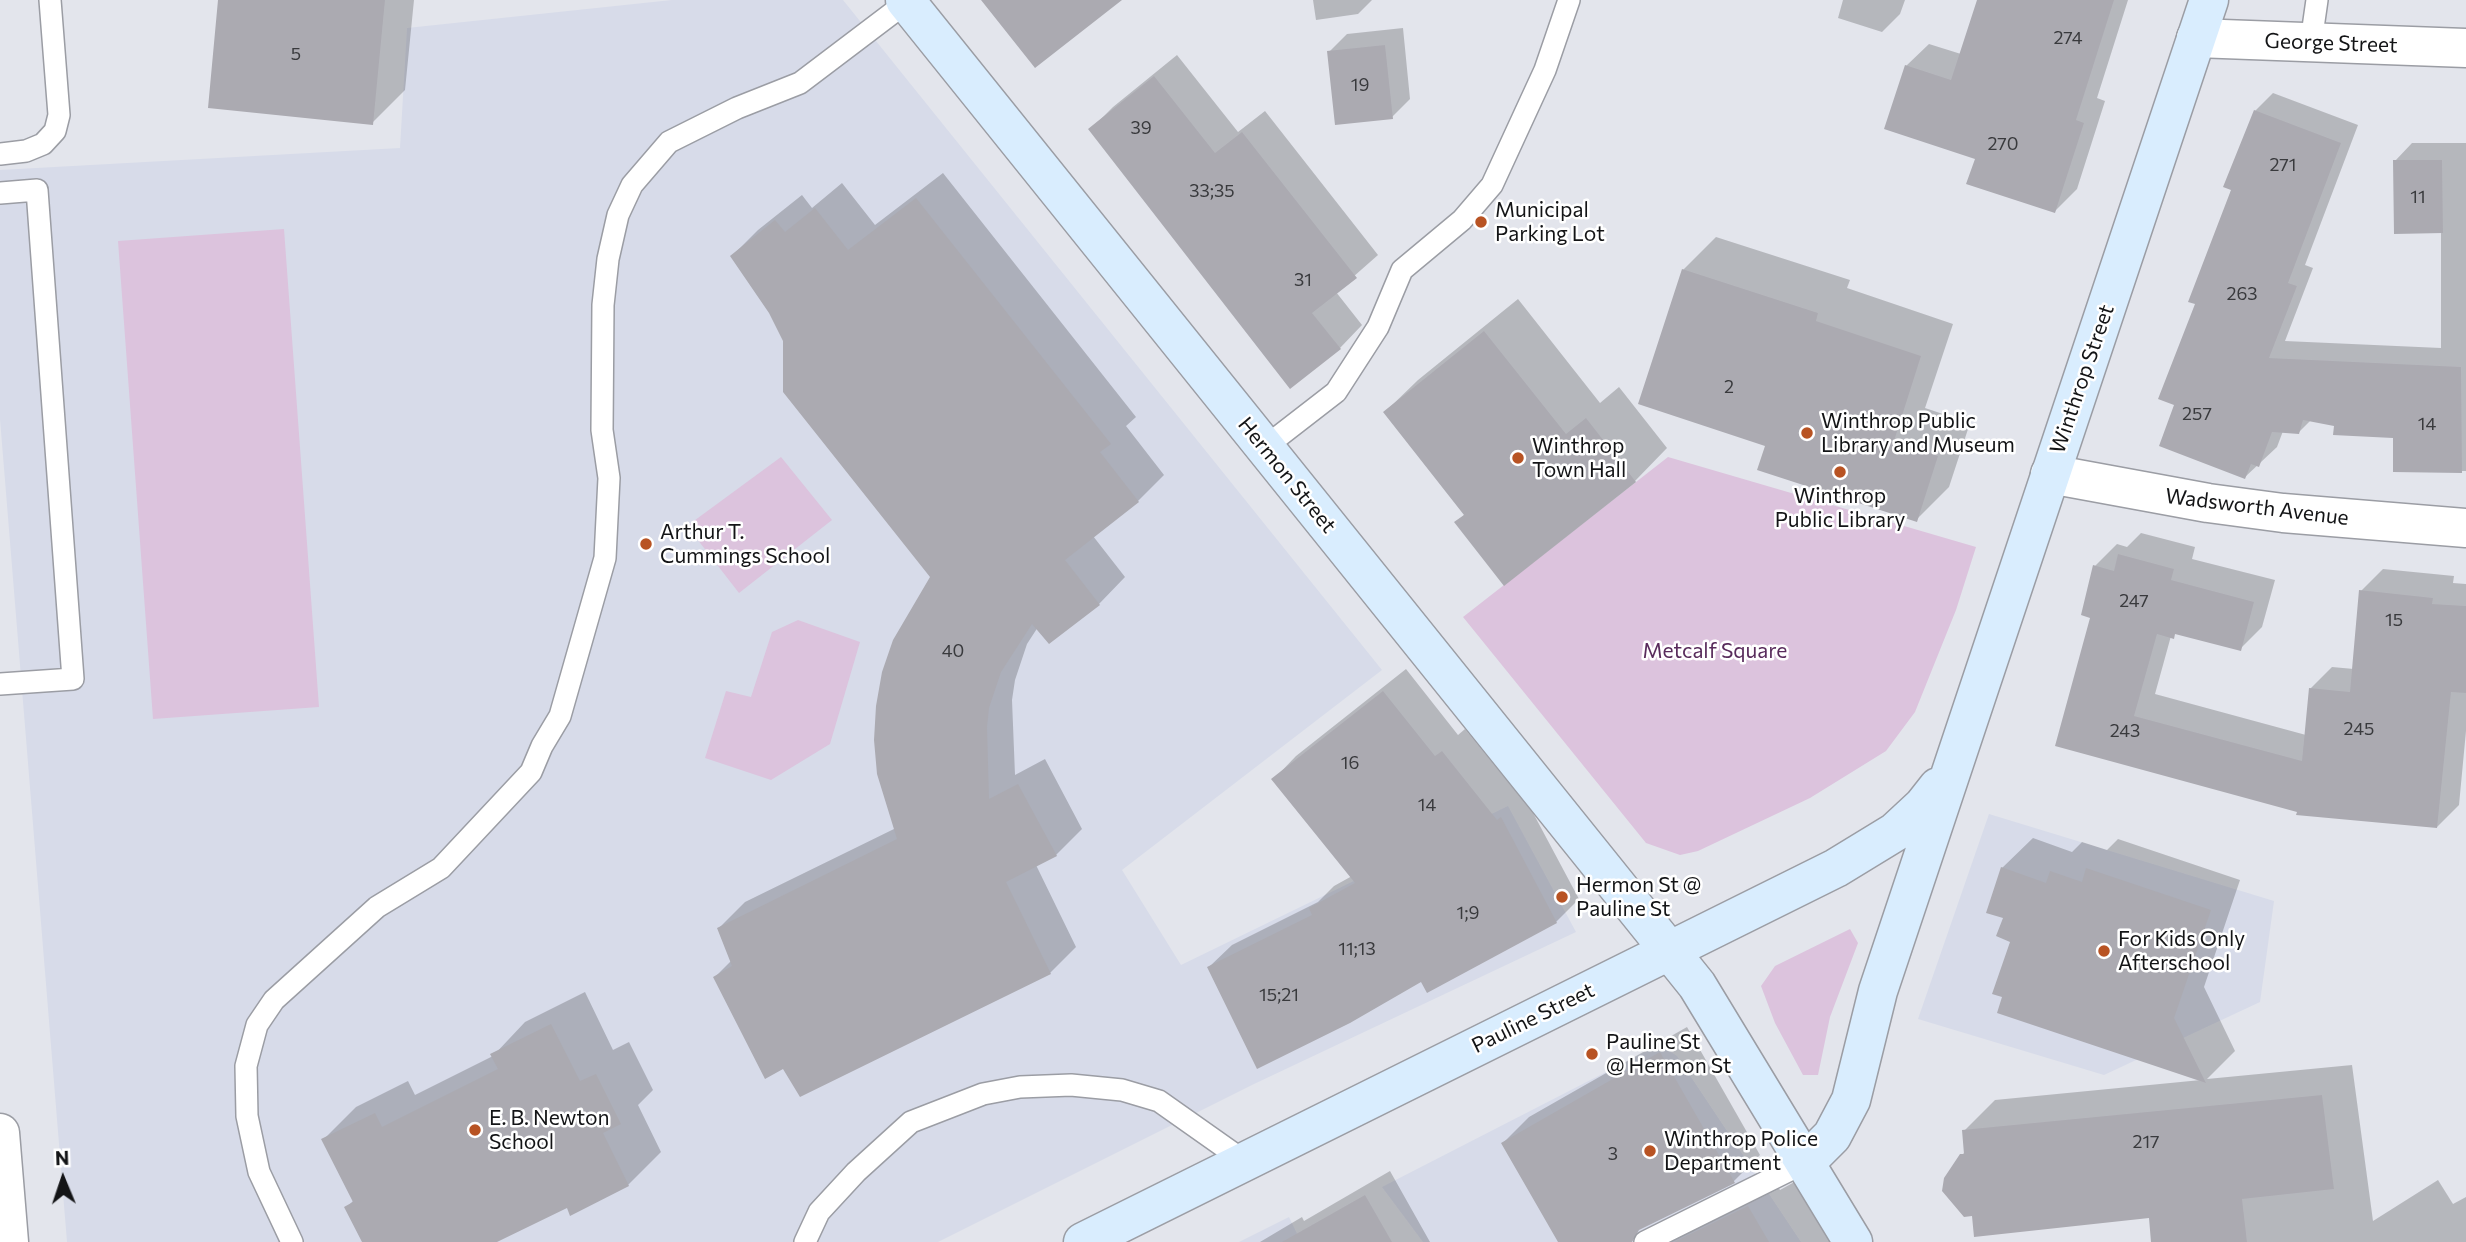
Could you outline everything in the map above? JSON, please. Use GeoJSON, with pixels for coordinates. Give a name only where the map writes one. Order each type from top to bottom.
{"type":"FeatureCollection","features":[{"type":"Feature","properties":{"kind":"main road","name":"Winthrop Street"},"geometry":{"type":"LineString","coordinates":[[1955,758],[2209,0]]}},
{"type":"Feature","properties":{"kind":"main road","name":"Hermon Street"},"geometry":{"type":"LineString","coordinates":[[906,1],[1670,950]]}},
{"type":"Feature","properties":{"kind":"main road","name":"Pauline Street"},"geometry":{"type":"LineString","coordinates":[[1083,1242],[1836,868],[1895,832],[1923,806],[1955,758]]}},
{"type":"Feature","properties":{"kind":"main road"},"geometry":{"type":"LineString","coordinates":[[1806,1162],[1832,1136],[1852,1100],[1878,991],[1955,758]]}},
{"type":"Feature","properties":{"kind":"main road"},"geometry":{"type":"LineString","coordinates":[[1670,950],[1713,1006],[1853,1242]]}},
{"type":"Feature","properties":{"kind":"street","name":"George Street"},"geometry":{"type":"LineString","coordinates":[[2196,38],[2466,48]]}},
{"type":"Feature","properties":{"kind":"street","name":"Wadsworth Avenue"},"geometry":{"type":"LineString","coordinates":[[2050,474],[2208,503],[2283,513],[2466,528]]}},
{"type":"Feature","properties":{"kind":"street"},"geometry":{"type":"LineString","coordinates":[[0,1133],[9,1242]]}},
{"type":"Feature","properties":{"kind":"lane"},"geometry":{"type":"LineString","coordinates":[[0,154],[26,151],[43,144],[55,131],[59,115],[50,0]]}},
{"type":"Feature","properties":{"kind":"lane"},"geometry":{"type":"LineString","coordinates":[[1265,447],[1336,392],[1378,327],[1402,270],[1462,220],[1492,185],[1545,70],[1569,0]]}},
{"type":"Feature","properties":{"kind":"lane"},"geometry":{"type":"LineString","coordinates":[[2311,42],[2317,0]]}},
{"type":"Feature","properties":{"kind":"lane"},"geometry":{"type":"LineString","coordinates":[[292,1242],[259,1172],[247,1116],[246,1066],[257,1025],[274,1000],[377,907],[441,868],[531,772],[542,746],[560,716],[605,558],[609,478],[602,430],[603,305],[608,259],[618,215],[632,185],[669,142],[737,108],[800,83],[906,1]]}},
{"type":"Feature","properties":{"kind":"lane"},"geometry":{"type":"LineString","coordinates":[[0,193],[37,190],[73,678],[0,684]]}},
{"type":"Feature","properties":{"kind":"lane"},"geometry":{"type":"LineString","coordinates":[[805,1242],[819,1212],[856,1171],[911,1122],[983,1094],[1020,1087],[1071,1085],[1122,1090],[1159,1101],[1244,1161]]}},
{"type":"Feature","properties":{"kind":"lane"},"geometry":{"type":"LineString","coordinates":[[1645,1242],[1806,1162]]}},
{"type":"Feature","properties":{"kind":"shaded area","name":"Arthur T. Cummings School"},"geometry":{"type":"Polygon","coordinates":[[[672,0],[843,0],[1382,670],[1122,870],[1181,965],[1508,806],[1576,932],[1254,1084],[938,1242],[67,1242],[0,419],[0,170],[400,148],[407,28],[672,0]]]}},
{"type":"Feature","properties":{"kind":"shaded area","name":"For Kids Only Afterschool"},"geometry":{"type":"Polygon","coordinates":[[[1989,814],[2274,901],[2260,1002],[2104,1075],[1918,1019],[1989,814]]]}},
{"type":"Feature","properties":{"kind":"shaded area"},"geometry":{"type":"Polygon","coordinates":[[[1663,1047],[1677,1056],[1801,1242],[1423,1242],[1382,1187],[1647,1051],[1663,1047]]]}},
{"type":"Feature","properties":{"kind":"shaded area"},"geometry":{"type":"Polygon","coordinates":[[[1289,1217],[1301,1242],[1239,1242],[1289,1217]]]}},
{"type":"Feature","properties":{"kind":"green space"},"geometry":{"type":"Polygon","coordinates":[[[284,229],[319,707],[153,719],[118,241],[284,229]]]}},
{"type":"Feature","properties":{"kind":"green space"},"geometry":{"type":"Polygon","coordinates":[[[781,457],[832,520],[739,593],[687,526],[781,457]]]}},
{"type":"Feature","properties":{"kind":"green space","name":"Metcalf Square"},"geometry":{"type":"Polygon","coordinates":[[[1668,457],[1976,547],[1956,610],[1915,712],[1886,751],[1810,798],[1698,851],[1680,855],[1646,843],[1463,617],[1668,457]]]}},
{"type":"Feature","properties":{"kind":"green space"},"geometry":{"type":"Polygon","coordinates":[[[798,620],[860,642],[830,744],[771,780],[705,758],[726,691],[751,697],[772,632],[798,620]]]}},
{"type":"Feature","properties":{"kind":"green space"},"geometry":{"type":"Polygon","coordinates":[[[1850,929],[1858,943],[1830,1017],[1818,1075],[1803,1075],[1775,1023],[1761,986],[1775,966],[1850,929]]]}},
{"type":"Feature","properties":{"kind":"building"},"geometry":{"type":"Polygon","coordinates":[[[218,0],[385,0],[373,125],[208,108],[218,0]]]}},
{"type":"Feature","properties":{"kind":"building"},"geometry":{"type":"Polygon","coordinates":[[[981,0],[1122,0],[1035,68],[981,0]]]}},
{"type":"Feature","properties":{"kind":"building"},"geometry":{"type":"Polygon","coordinates":[[[1977,0],[2114,0],[2076,120],[2084,123],[2055,213],[1966,184],[1975,159],[1884,129],[1905,65],[1951,80],[1977,0]]]}},
{"type":"Feature","properties":{"kind":"building"},"geometry":{"type":"Polygon","coordinates":[[[1385,45],[1393,119],[1335,125],[1327,51],[1385,45]]]}},
{"type":"Feature","properties":{"kind":"building"},"geometry":{"type":"Polygon","coordinates":[[[1154,76],[1215,153],[1242,132],[1357,278],[1312,313],[1341,349],[1290,389],[1088,129],[1154,76]]]}},
{"type":"Feature","properties":{"kind":"building"},"geometry":{"type":"Polygon","coordinates":[[[2254,110],[2341,143],[2288,283],[2297,286],[2269,358],[2461,367],[2462,473],[2393,472],[2393,438],[2333,435],[2334,426],[2303,420],[2299,434],[2272,432],[2259,467],[2251,464],[2245,479],[2159,446],[2174,405],[2158,399],[2195,304],[2188,302],[2231,190],[2223,187],[2254,110]]]}},
{"type":"Feature","properties":{"kind":"building"},"geometry":{"type":"Polygon","coordinates":[[[2393,160],[2442,160],[2443,233],[2394,234],[2393,160]]]}},
{"type":"Feature","properties":{"kind":"building"},"geometry":{"type":"Polygon","coordinates":[[[916,198],[1111,444],[1100,452],[1139,502],[1065,560],[1100,605],[1049,644],[1032,624],[1001,672],[989,708],[989,799],[1018,784],[1057,856],[1006,882],[1051,974],[800,1097],[783,1069],[765,1079],[713,977],[732,966],[717,928],[897,839],[877,774],[874,740],[876,706],[882,672],[893,640],[930,577],[783,392],[783,341],[769,313],[730,256],[775,220],[785,232],[815,208],[848,250],[916,198]]]}},
{"type":"Feature","properties":{"kind":"building"},"geometry":{"type":"Polygon","coordinates":[[[1682,269],[1818,313],[1816,321],[1921,356],[1894,441],[1938,456],[1917,522],[1757,470],[1765,446],[1638,404],[1682,269]]]}},
{"type":"Feature","properties":{"kind":"building","name":"Winthrop Town Hall"},"geometry":{"type":"Polygon","coordinates":[[[1484,331],[1566,434],[1586,418],[1636,482],[1504,586],[1454,522],[1464,515],[1383,412],[1484,331]]]}},
{"type":"Feature","properties":{"kind":"building"},"geometry":{"type":"Polygon","coordinates":[[[2118,554],[2174,569],[2171,580],[2254,602],[2241,651],[2175,634],[2174,639],[2157,634],[2134,716],[2302,761],[2309,688],[2350,692],[2359,590],[2433,598],[2432,604],[2466,606],[2466,693],[2451,692],[2437,828],[2296,815],[2297,812],[2055,746],[2090,618],[2081,615],[2093,565],[2114,571],[2118,554]]]}},
{"type":"Feature","properties":{"kind":"building"},"geometry":{"type":"Polygon","coordinates":[[[1383,691],[1435,756],[1442,751],[1497,820],[1501,817],[1557,923],[1427,993],[1421,982],[1350,1023],[1257,1069],[1207,967],[1312,915],[1309,908],[1355,883],[1271,779],[1383,691]]]}},
{"type":"Feature","properties":{"kind":"building"},"geometry":{"type":"Polygon","coordinates":[[[2001,867],[2046,883],[2050,871],[2082,882],[2086,868],[2211,910],[2174,1018],[2206,1083],[1997,1013],[2002,997],[1992,994],[2010,942],[1996,936],[2003,918],[1986,913],[2001,867]]]}},
{"type":"Feature","properties":{"kind":"building","name":"E. B. Newton School"},"geometry":{"type":"Polygon","coordinates":[[[551,1024],[580,1081],[596,1074],[621,1124],[603,1133],[629,1186],[570,1216],[567,1208],[497,1242],[362,1242],[344,1207],[353,1202],[321,1139],[375,1113],[382,1127],[498,1069],[490,1054],[551,1024]]]}},
{"type":"Feature","properties":{"kind":"building"},"geometry":{"type":"Polygon","coordinates":[[[1660,1052],[1735,1183],[1639,1230],[1632,1242],[1558,1242],[1501,1143],[1660,1052]]]}},
{"type":"Feature","properties":{"kind":"building"},"geometry":{"type":"Polygon","coordinates":[[[2322,1095],[2334,1189],[2242,1199],[2247,1242],[2151,1242],[2149,1218],[1974,1237],[1972,1216],[1964,1217],[1942,1191],[1944,1178],[1960,1154],[1964,1154],[1962,1130],[2322,1095]]]}},
{"type":"Feature","properties":{"kind":"building"},"geometry":{"type":"Polygon","coordinates":[[[1365,1195],[1392,1242],[1282,1242],[1365,1195]]]}},
{"type":"Feature","properties":{"kind":"building"},"geometry":{"type":"Polygon","coordinates":[[[1748,1206],[1769,1242],[1674,1242],[1748,1206]]]}},
{"type":"Feature","properties":{"kind":"place","name":"Municipal Parking Lot"},"geometry":{"type":"Point","coordinates":[1481,222]}},
{"type":"Feature","properties":{"kind":"place","name":"Winthrop Public Library and Museum"},"geometry":{"type":"Point","coordinates":[1807,433]}},
{"type":"Feature","properties":{"kind":"place","name":"Winthrop Town Hall"},"geometry":{"type":"Point","coordinates":[1518,458]}},
{"type":"Feature","properties":{"kind":"place","name":"Winthrop Public Library"},"geometry":{"type":"Point","coordinates":[1840,472]}},
{"type":"Feature","properties":{"kind":"place","name":"Arthur T. Cummings School"},"geometry":{"type":"Point","coordinates":[646,544]}},
{"type":"Feature","properties":{"kind":"place","name":"Hermon St @ Pauline St"},"geometry":{"type":"Point","coordinates":[1562,897]}},
{"type":"Feature","properties":{"kind":"place","name":"For Kids Only Afterschool"},"geometry":{"type":"Point","coordinates":[2104,951]}},
{"type":"Feature","properties":{"kind":"place","name":"Pauline St @ Hermon St"},"geometry":{"type":"Point","coordinates":[1592,1054]}},
{"type":"Feature","properties":{"kind":"place","name":"E. B. Newton School"},"geometry":{"type":"Point","coordinates":[475,1130]}},
{"type":"Feature","properties":{"kind":"place","name":"Winthrop Police Department"},"geometry":{"type":"Point","coordinates":[1650,1151]}}]}
